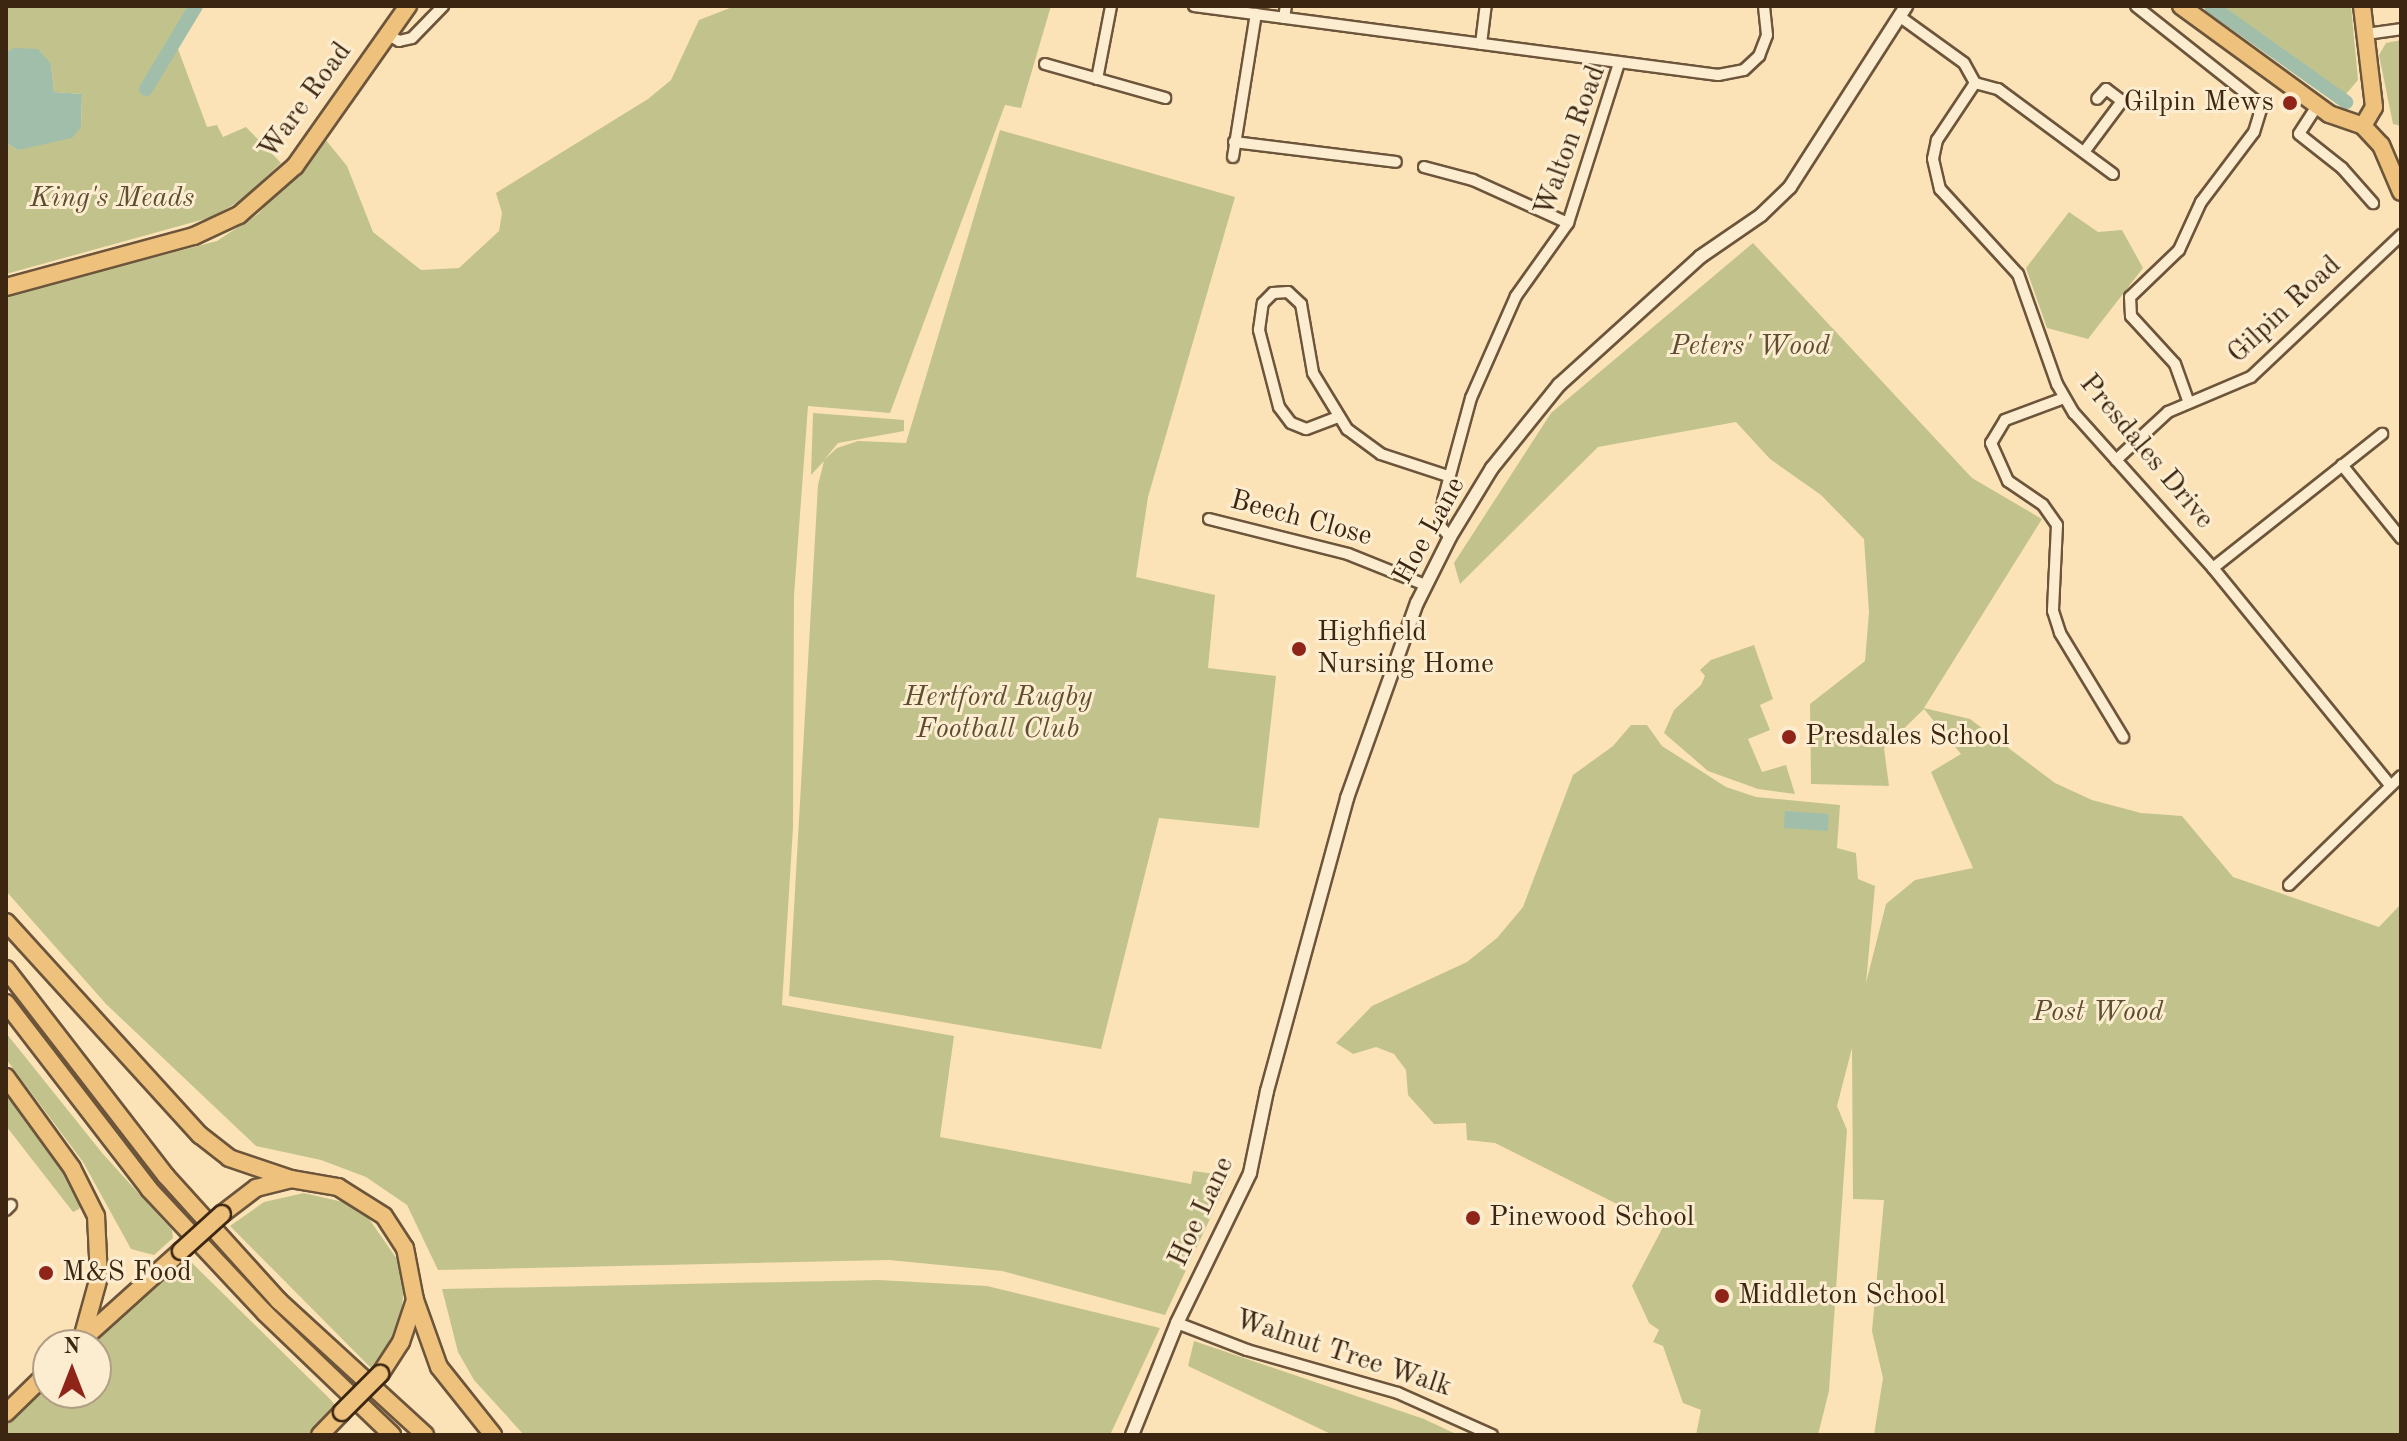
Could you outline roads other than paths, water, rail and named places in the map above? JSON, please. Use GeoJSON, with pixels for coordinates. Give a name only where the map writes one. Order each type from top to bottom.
{"type":"FeatureCollection","features":[{"type":"Feature","properties":{"kind":"main road","name":"Ware Road"},"geometry":{"type":"LineString","coordinates":[[6,287],[194,236],[239,215],[295,166],[408,6]]}},
{"type":"Feature","properties":{"kind":"main road"},"geometry":{"type":"LineString","coordinates":[[2181,6],[2317,106],[2363,126],[2381,145],[2401,192]]}},
{"type":"Feature","properties":{"kind":"main road"},"geometry":{"type":"LineString","coordinates":[[2362,6],[2374,107],[2363,126]]}},
{"type":"Feature","properties":{"kind":"main road"},"geometry":{"type":"LineString","coordinates":[[6,922],[200,1135],[229,1158],[291,1179],[338,1187],[384,1216],[405,1248],[415,1300],[439,1367],[493,1435]]}},
{"type":"Feature","properties":{"kind":"main road"},"geometry":{"type":"LineString","coordinates":[[6,969],[166,1176],[279,1301],[425,1435]]}},
{"type":"Feature","properties":{"kind":"main road"},"geometry":{"type":"LineString","coordinates":[[6,1003],[149,1189],[265,1313],[392,1435]]}},
{"type":"Feature","properties":{"kind":"main road"},"geometry":{"type":"LineString","coordinates":[[6,1077],[72,1168],[96,1216],[99,1277],[83,1329]]}},
{"type":"Feature","properties":{"kind":"main road"},"geometry":{"type":"LineString","coordinates":[[95,1329],[222,1214],[256,1188],[291,1179]]}},
{"type":"Feature","properties":{"kind":"main road"},"geometry":{"type":"LineString","coordinates":[[320,1435],[380,1374],[401,1342],[415,1300]]}},
{"type":"Feature","properties":{"kind":"main road"},"geometry":{"type":"LineString","coordinates":[[6,1413],[32,1388]]}},
{"type":"Feature","properties":{"kind":"street"},"geometry":{"type":"LineString","coordinates":[[387,34],[399,41],[412,38],[443,6]]}},
{"type":"Feature","properties":{"kind":"street"},"geometry":{"type":"LineString","coordinates":[[1097,79],[1111,6]]}},
{"type":"Feature","properties":{"kind":"street"},"geometry":{"type":"LineString","coordinates":[[1194,6],[1619,63]]}},
{"type":"Feature","properties":{"kind":"street"},"geometry":{"type":"LineString","coordinates":[[1284,18],[1286,6]]}},
{"type":"Feature","properties":{"kind":"street"},"geometry":{"type":"LineString","coordinates":[[1481,44],[1486,6]]}},
{"type":"Feature","properties":{"kind":"street","name":"Walton Road"},"geometry":{"type":"LineString","coordinates":[[1450,537],[1440,526],[1448,476],[1498,331],[1526,280],[1568,223],[1619,63],[1738,73],[1763,49],[1764,6]]}},
{"type":"Feature","properties":{"kind":"street"},"geometry":{"type":"LineString","coordinates":[[2136,6],[2262,106],[2254,132],[2201,202],[2179,250],[2130,297],[2131,316],[2175,364],[2189,403]]}},
{"type":"Feature","properties":{"kind":"street"},"geometry":{"type":"LineString","coordinates":[[1903,11],[1964,63],[1975,83],[1998,89],[2113,174]]}},
{"type":"Feature","properties":{"kind":"street","name":"Hoe Lane"},"geometry":{"type":"LineString","coordinates":[[1132,1435],[1177,1323],[1250,1173],[1267,1091],[1347,798],[1425,585],[1450,537],[1492,468],[1559,385],[1700,257],[1761,215],[1790,187],[1903,11]]}},
{"type":"Feature","properties":{"kind":"street"},"geometry":{"type":"LineString","coordinates":[[1233,157],[1256,14]]}},
{"type":"Feature","properties":{"kind":"street"},"geometry":{"type":"LineString","coordinates":[[2366,34],[2401,29]]}},
{"type":"Feature","properties":{"kind":"street"},"geometry":{"type":"LineString","coordinates":[[1045,64],[1165,98]]}},
{"type":"Feature","properties":{"kind":"street","name":"Presdales Drive"},"geometry":{"type":"LineString","coordinates":[[1975,83],[1937,140],[1935,178],[1944,196],[2018,274],[2064,398],[2213,568],[2391,786]]}},
{"type":"Feature","properties":{"kind":"street"},"geometry":{"type":"LineString","coordinates":[[2084,152],[2122,101],[2106,89],[2097,99]]}},
{"type":"Feature","properties":{"kind":"street"},"geometry":{"type":"LineString","coordinates":[[2317,106],[2299,134],[2342,168],[2373,203]]}},
{"type":"Feature","properties":{"kind":"street"},"geometry":{"type":"LineString","coordinates":[[1234,142],[1396,162]]}},
{"type":"Feature","properties":{"kind":"street"},"geometry":{"type":"LineString","coordinates":[[1424,167],[1473,180],[1568,223]]}},
{"type":"Feature","properties":{"kind":"street","name":"Gilpin Road"},"geometry":{"type":"LineString","coordinates":[[2116,460],[2158,420],[2189,403],[2227,392],[2251,377],[2401,235]]}},
{"type":"Feature","properties":{"kind":"street"},"geometry":{"type":"LineString","coordinates":[[1338,417],[1306,429],[1291,423],[1279,407],[1259,330],[1263,303],[1273,293],[1288,292],[1301,304],[1310,364],[1338,417],[1381,454],[1448,476]]}},
{"type":"Feature","properties":{"kind":"street"},"geometry":{"type":"LineString","coordinates":[[2064,398],[2005,420],[1991,443],[2008,481],[2043,505],[2057,525],[2053,611],[2060,633],[2123,737]]}},
{"type":"Feature","properties":{"kind":"street"},"geometry":{"type":"LineString","coordinates":[[2213,568],[2382,434]]}},
{"type":"Feature","properties":{"kind":"street"},"geometry":{"type":"LineString","coordinates":[[2342,465],[2401,538]]}},
{"type":"Feature","properties":{"kind":"street","name":"Beech Close"},"geometry":{"type":"LineString","coordinates":[[1209,519],[1373,562],[1425,585]]}},
{"type":"Feature","properties":{"kind":"street"},"geometry":{"type":"LineString","coordinates":[[2289,885],[2401,776]]}},
{"type":"Feature","properties":{"kind":"street","name":"Walnut Tree Walk"},"geometry":{"type":"LineString","coordinates":[[1177,1323],[1247,1350],[1398,1393],[1492,1435]]}},
{"type":"Feature","properties":{"kind":"waterway"},"geometry":{"type":"LineString","coordinates":[[146,89],[196,6]]}},
{"type":"Feature","properties":{"kind":"waterway"},"geometry":{"type":"LineString","coordinates":[[2211,6],[2346,102]]}},
{"type":"Feature","properties":{"kind":"place","name":"Gilpin Mews"},"geometry":{"type":"Point","coordinates":[2290,103]}},
{"type":"Feature","properties":{"kind":"place","name":"Highfield Nursing Home"},"geometry":{"type":"Point","coordinates":[1299,649]}},
{"type":"Feature","properties":{"kind":"place","name":"Presdales School"},"geometry":{"type":"Point","coordinates":[1789,737]}},
{"type":"Feature","properties":{"kind":"place","name":"Pinewood School"},"geometry":{"type":"Point","coordinates":[1473,1218]}},
{"type":"Feature","properties":{"kind":"place","name":"M&S Food"},"geometry":{"type":"Point","coordinates":[46,1273]}},
{"type":"Feature","properties":{"kind":"place","name":"Middleton School"},"geometry":{"type":"Point","coordinates":[1722,1296]}},
{"type":"Feature","properties":{"kind":"park label","name":"King's Meads"},"geometry":{"type":"Point","coordinates":[112,199]}},
{"type":"Feature","properties":{"kind":"park label","name":"Peters' Wood"},"geometry":{"type":"Point","coordinates":[1750,347]}},
{"type":"Feature","properties":{"kind":"park label","name":"Hertford Rugby Football Club"},"geometry":{"type":"Point","coordinates":[998,714]}},
{"type":"Feature","properties":{"kind":"park label","name":"Post Wood"},"geometry":{"type":"Point","coordinates":[2098,1013]}}]}
